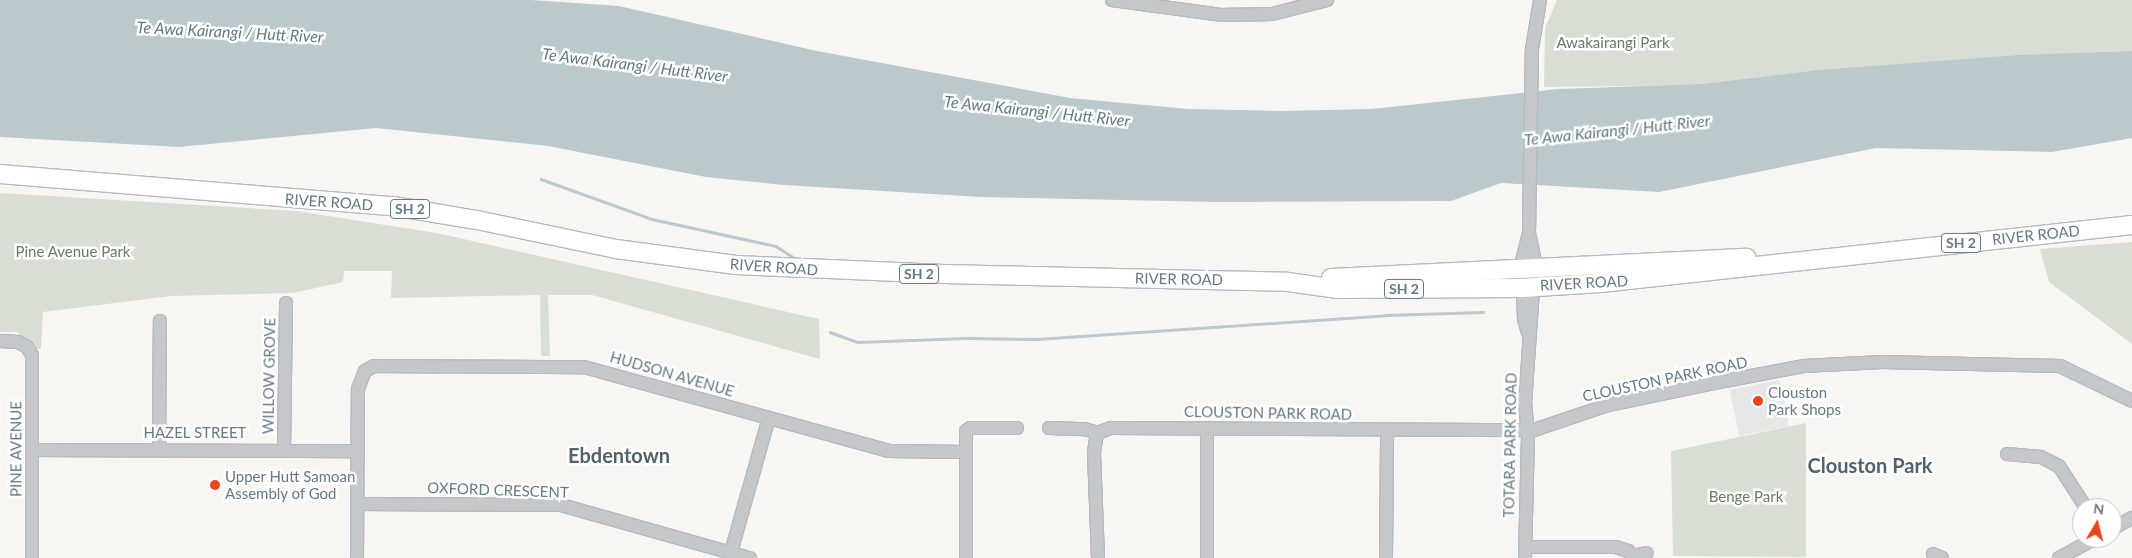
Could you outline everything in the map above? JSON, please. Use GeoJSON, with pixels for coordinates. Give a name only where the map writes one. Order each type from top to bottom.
{"type":"FeatureCollection","features":[{"type":"Feature","properties":{"kind":"highway","name":"RIVER ROAD"},"geometry":{"type":"LineString","coordinates":[[0,174],[425,211],[616,248],[736,265],[944,274],[1288,282],[1337,289],[1528,279],[1752,258],[1790,261],[2132,225]]}},
{"type":"Feature","properties":{"kind":"highway","name":"RIVER ROAD"},"geometry":{"type":"LineString","coordinates":[[0,186],[266,197]]}},
{"type":"Feature","properties":{"kind":"street"},"geometry":{"type":"LineString","coordinates":[[1112,0],[1220,15],[1272,14],[1327,0]]}},
{"type":"Feature","properties":{"kind":"street","name":"TOTARA PARK ROAD"},"geometry":{"type":"LineString","coordinates":[[1526,553],[1528,233],[1533,36],[1540,0]]}},
{"type":"Feature","properties":{"kind":"street","name":"WILLOW GROVE"},"geometry":{"type":"LineString","coordinates":[[284,450],[286,303]]}},
{"type":"Feature","properties":{"kind":"street"},"geometry":{"type":"LineString","coordinates":[[159,449],[160,321]]}},
{"type":"Feature","properties":{"kind":"street","name":"PINE AVENUE"},"geometry":{"type":"LineString","coordinates":[[0,341],[23,345],[29,350],[33,361],[32,558]]}},
{"type":"Feature","properties":{"kind":"street","name":"CLOUSTON PARK ROAD"},"geometry":{"type":"LineString","coordinates":[[1049,428],[1085,428],[1097,432],[1111,428],[1387,431],[1526,430],[1608,405],[1804,366],[1865,362],[2060,366],[2132,401]]}},
{"type":"Feature","properties":{"kind":"street","name":"HUDSON AVENUE"},"geometry":{"type":"LineString","coordinates":[[358,451],[358,389],[365,371],[391,365],[584,367],[888,451],[966,452]]}},
{"type":"Feature","properties":{"kind":"street"},"geometry":{"type":"LineString","coordinates":[[731,552],[769,418]]}},
{"type":"Feature","properties":{"kind":"street"},"geometry":{"type":"LineString","coordinates":[[966,558],[966,435],[970,428],[1017,428]]}},
{"type":"Feature","properties":{"kind":"street"},"geometry":{"type":"LineString","coordinates":[[1207,428],[1207,558]]}},
{"type":"Feature","properties":{"kind":"street"},"geometry":{"type":"LineString","coordinates":[[1386,558],[1387,431]]}},
{"type":"Feature","properties":{"kind":"street"},"geometry":{"type":"LineString","coordinates":[[1097,432],[1094,453],[1098,558]]}},
{"type":"Feature","properties":{"kind":"street","name":"HAZEL STREET"},"geometry":{"type":"LineString","coordinates":[[32,450],[358,451]]}},
{"type":"Feature","properties":{"kind":"street"},"geometry":{"type":"LineString","coordinates":[[357,558],[358,451]]}},
{"type":"Feature","properties":{"kind":"street"},"geometry":{"type":"LineString","coordinates":[[2008,454],[2040,456],[2059,466],[2080,498]]}},
{"type":"Feature","properties":{"kind":"street","name":"OXFORD CRESCENT"},"geometry":{"type":"LineString","coordinates":[[357,504],[561,505],[750,558]]}},
{"type":"Feature","properties":{"kind":"street"},"geometry":{"type":"LineString","coordinates":[[1526,553],[1616,547],[1628,550],[1632,557],[1647,554]]}},
{"type":"Feature","properties":{"kind":"street"},"geometry":{"type":"LineString","coordinates":[[2059,558],[2078,548]]}},
{"type":"Feature","properties":{"kind":"shaded area"},"geometry":{"type":"Polygon","coordinates":[[[1780,380],[1789,426],[1739,436],[1730,390],[1780,380]]]}},
{"type":"Feature","properties":{"kind":"green space","name":"Awakairangi Park"},"geometry":{"type":"Polygon","coordinates":[[[1557,0],[2132,0],[2132,51],[2003,56],[1870,74],[1725,85],[1544,87],[1545,28],[1557,0]]]}},
{"type":"Feature","properties":{"kind":"green space","name":"Pine Avenue Park"},"geometry":{"type":"Polygon","coordinates":[[[0,193],[296,211],[437,233],[819,319],[820,359],[592,295],[548,295],[550,356],[541,356],[540,295],[391,298],[392,271],[344,271],[343,282],[293,293],[171,296],[43,312],[41,349],[36,349],[17,332],[0,332],[0,193]]]}},
{"type":"Feature","properties":{"kind":"green space"},"geometry":{"type":"Polygon","coordinates":[[[2132,242],[2132,344],[2049,282],[2040,249],[2132,242]]]}},
{"type":"Feature","properties":{"kind":"green space","name":"Benge Park"},"geometry":{"type":"Polygon","coordinates":[[[1806,423],[1806,557],[1673,556],[1671,451],[1806,423]]]}},
{"type":"Feature","properties":{"kind":"water","name":"Te Awa Kairangi / Hutt River"},"geometry":{"type":"Polygon","coordinates":[[[0,0],[531,0],[619,6],[817,51],[1070,98],[1188,109],[1281,111],[1372,109],[1558,89],[1703,84],[1820,70],[2018,55],[2132,51],[2132,138],[2052,152],[1876,148],[1659,192],[1501,183],[1451,201],[1217,202],[981,197],[784,185],[706,177],[548,146],[376,128],[179,147],[0,137],[0,0]]]}},
{"type":"Feature","properties":{"kind":"waterway"},"geometry":{"type":"LineString","coordinates":[[541,179],[652,219],[776,246],[796,259]]}},
{"type":"Feature","properties":{"kind":"waterway"},"geometry":{"type":"LineString","coordinates":[[830,332],[858,342],[966,338],[1037,339],[1386,315],[1483,312]]}},
{"type":"Feature","properties":{"kind":"place","name":"Clouston Park Shops"},"geometry":{"type":"Point","coordinates":[1758,401]}},
{"type":"Feature","properties":{"kind":"place","name":"Upper Hutt Samoan Assembly of God"},"geometry":{"type":"Point","coordinates":[215,485]}},
{"type":"Feature","properties":{"kind":"district","name":"Ebdentown"},"geometry":{"type":"Point","coordinates":[619,455]}},
{"type":"Feature","properties":{"kind":"district","name":"Clouston Park"},"geometry":{"type":"Point","coordinates":[1870,465]}}]}
